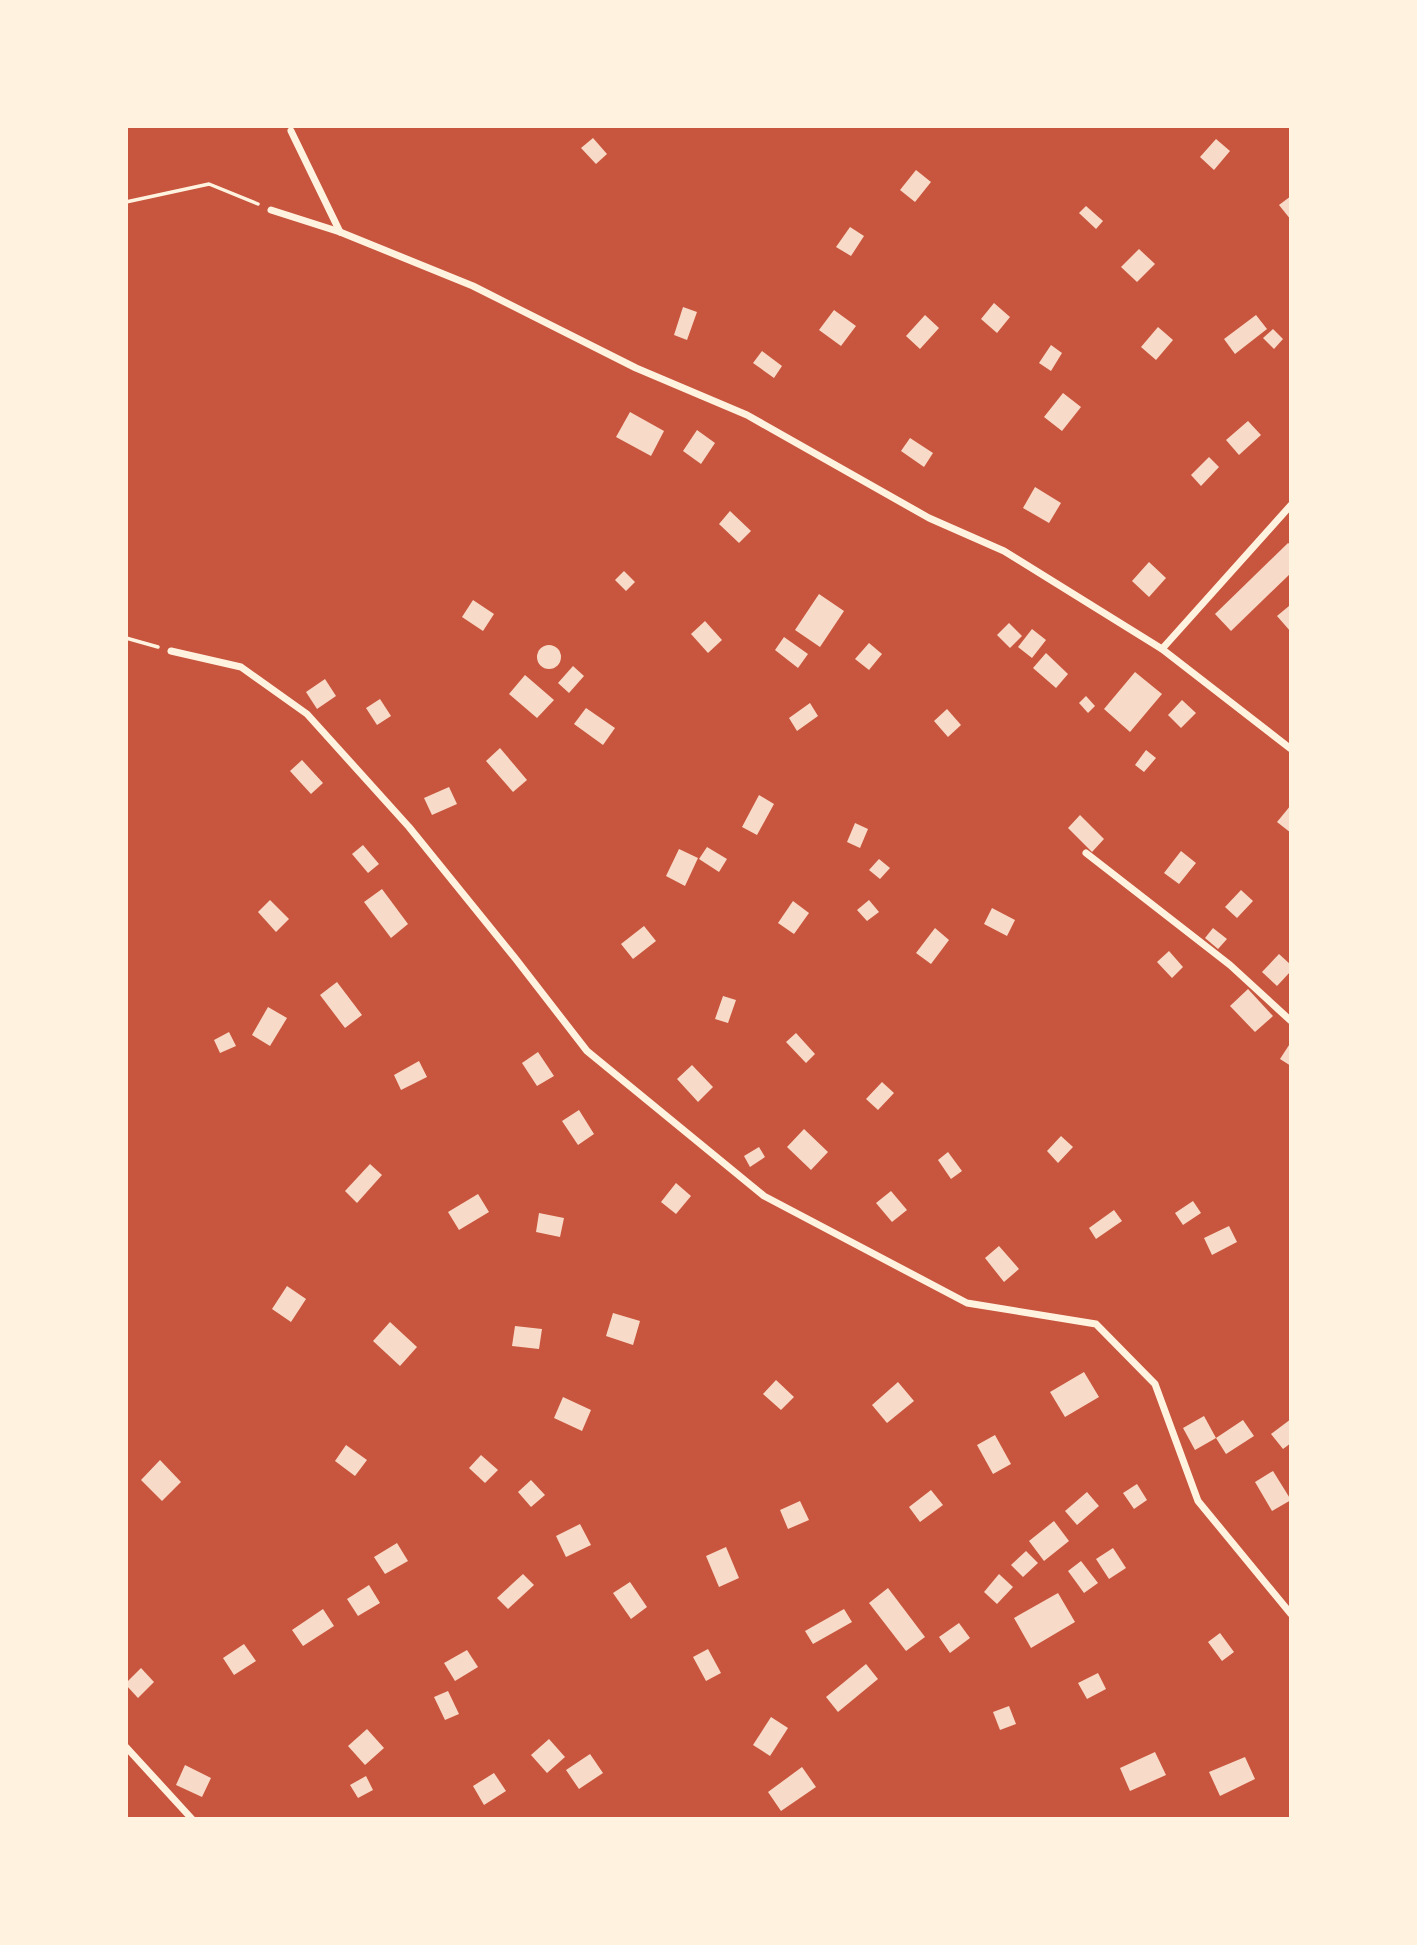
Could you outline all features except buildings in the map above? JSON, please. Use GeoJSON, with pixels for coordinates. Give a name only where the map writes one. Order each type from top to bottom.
{"type":"FeatureCollection","features":[{"type":"Feature","properties":{"kind":"street"},"geometry":{"type":"LineString","coordinates":[[291,131],[341,232]]}},
{"type":"Feature","properties":{"kind":"street"},"geometry":{"type":"LineString","coordinates":[[271,210],[341,232],[473,286],[636,368],[747,415],[929,518],[1004,551],[1162,649],[1291,749]]}},
{"type":"Feature","properties":{"kind":"street"},"geometry":{"type":"LineString","coordinates":[[1162,649],[1291,505]]}},
{"type":"Feature","properties":{"kind":"street"},"geometry":{"type":"LineString","coordinates":[[171,651],[241,667],[307,713],[409,827],[587,1051],[764,1196],[967,1303],[1096,1325],[1155,1384],[1198,1501],[1291,1614]]}},
{"type":"Feature","properties":{"kind":"street"},"geometry":{"type":"LineString","coordinates":[[1086,853],[1230,965],[1291,1021]]}},
{"type":"Feature","properties":{"kind":"street"},"geometry":{"type":"LineString","coordinates":[[126,1747],[192,1819]]}},
{"type":"Feature","properties":{"kind":"path"},"geometry":{"type":"LineString","coordinates":[[126,202],[209,184],[271,210]]}},
{"type":"Feature","properties":{"kind":"path"},"geometry":{"type":"LineString","coordinates":[[126,638],[171,651]]}}]}
